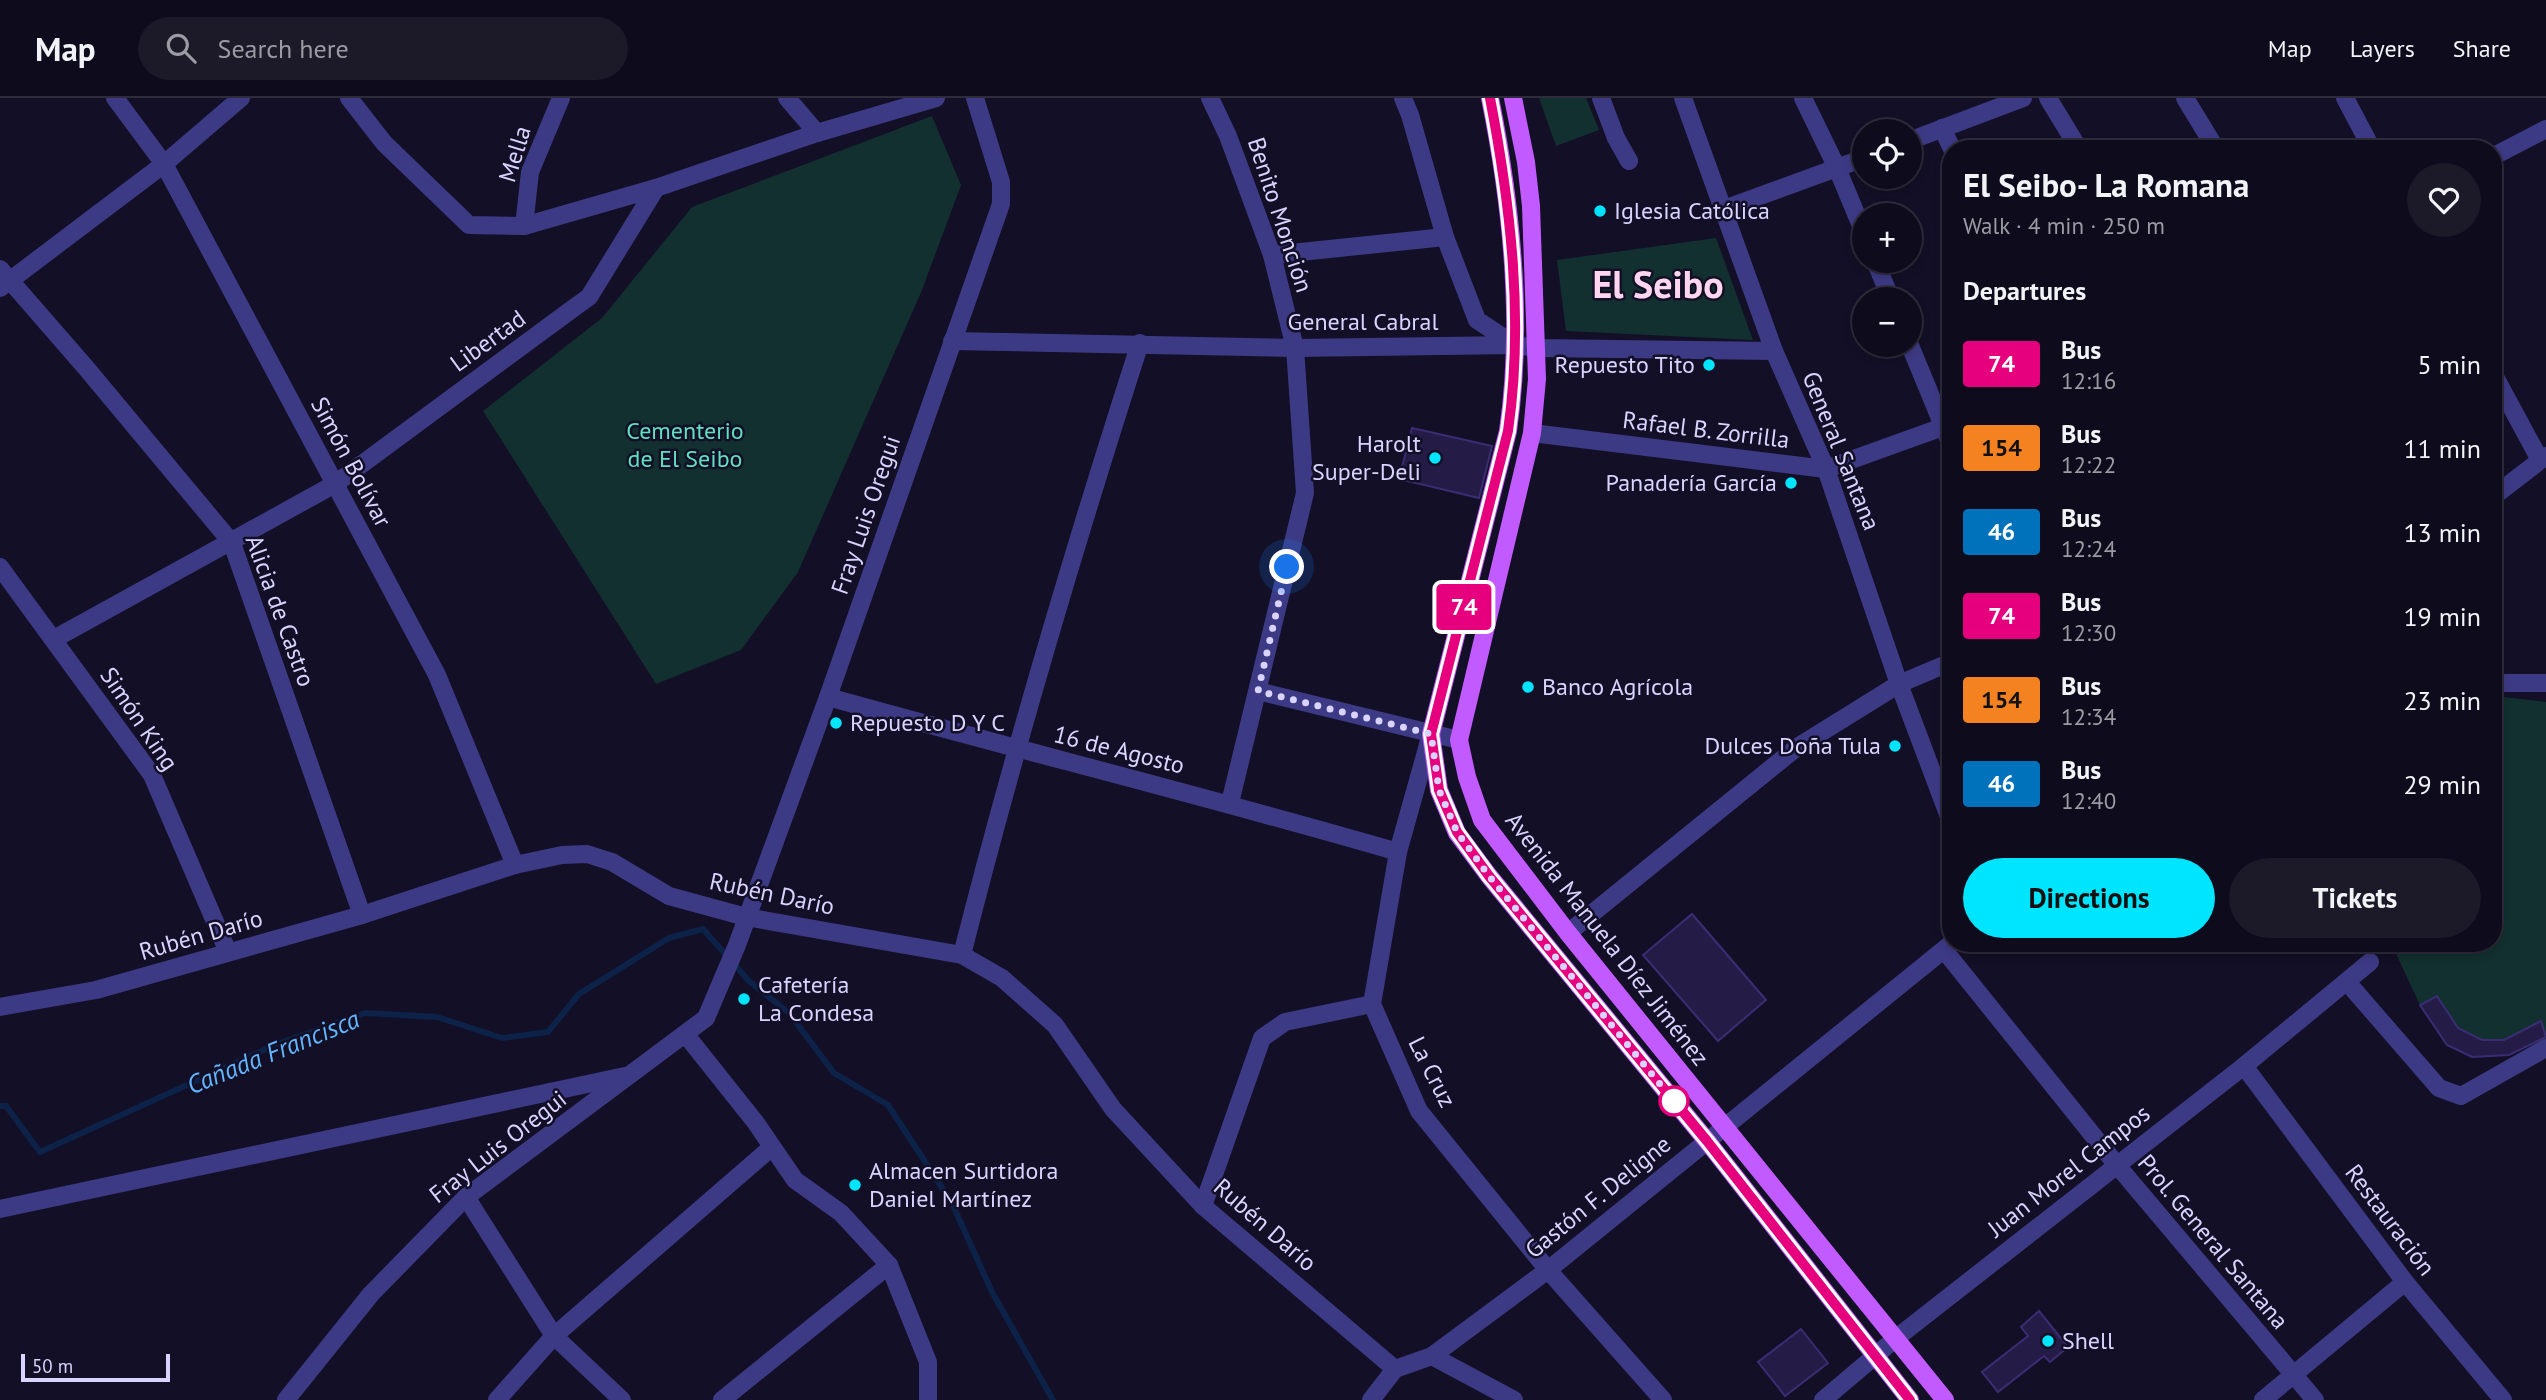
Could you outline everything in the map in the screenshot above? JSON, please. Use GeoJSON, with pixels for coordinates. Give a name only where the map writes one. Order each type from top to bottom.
{"type":"FeatureCollection","features":[{"type":"Feature","properties":{"kind":"main road","name":"Avenida Manuela Díez Jiménez"},"geometry":{"type":"LineString","coordinates":[[1490,98],[1503,163],[1511,244],[1515,383],[1508,431],[1431,734],[1439,790],[1457,832],[1489,876],[1707,1141],[1910,1400]]}},
{"type":"Feature","properties":{"kind":"main road","name":"Avenida Manuela Díez Jiménez"},"geometry":{"type":"LineString","coordinates":[[1513,98],[1526,162],[1531,206],[1537,379],[1532,433],[1459,740],[1467,777],[1482,820],[1568,933],[1945,1400]]}},
{"type":"Feature","properties":{"kind":"street","name":"Simón Bolívar"},"geometry":{"type":"LineString","coordinates":[[115,98],[164,164],[436,675],[515,865]]}},
{"type":"Feature","properties":{"kind":"street"},"geometry":{"type":"LineString","coordinates":[[3,279],[164,164],[240,98]]}},
{"type":"Feature","properties":{"kind":"street"},"geometry":{"type":"LineString","coordinates":[[349,98],[384,143],[469,225],[524,226],[656,188],[817,133],[936,98]]}},
{"type":"Feature","properties":{"kind":"street","name":"Mella"},"geometry":{"type":"LineString","coordinates":[[524,226],[530,172],[561,98]]}},
{"type":"Feature","properties":{"kind":"street"},"geometry":{"type":"LineString","coordinates":[[787,98],[817,133]]}},
{"type":"Feature","properties":{"kind":"street","name":"Fray Luis Oregui"},"geometry":{"type":"LineString","coordinates":[[286,1400],[371,1294],[466,1197],[706,1018],[737,944],[828,697],[1001,204],[1001,182],[975,98]]}},
{"type":"Feature","properties":{"kind":"street","name":"Benito Monción"},"geometry":{"type":"LineString","coordinates":[[1210,98],[1228,135],[1272,255],[1295,348],[1305,493],[1230,803]]}},
{"type":"Feature","properties":{"kind":"street"},"geometry":{"type":"LineString","coordinates":[[1403,98],[1445,237],[1477,320],[1515,345]]}},
{"type":"Feature","properties":{"kind":"street"},"geometry":{"type":"LineString","coordinates":[[1601,98],[1616,138],[1629,161]]}},
{"type":"Feature","properties":{"kind":"street","name":"General Santana"},"geometry":{"type":"LineString","coordinates":[[1683,98],[1774,351],[1826,469],[1899,684],[1942,798]]}},
{"type":"Feature","properties":{"kind":"street"},"geometry":{"type":"LineString","coordinates":[[1803,98],[1852,204]]}},
{"type":"Feature","properties":{"kind":"street"},"geometry":{"type":"LineString","coordinates":[[1922,136],[2023,98]]}},
{"type":"Feature","properties":{"kind":"street"},"geometry":{"type":"LineString","coordinates":[[2048,98],[2074,140]]}},
{"type":"Feature","properties":{"kind":"street"},"geometry":{"type":"LineString","coordinates":[[2185,98],[2211,140]]}},
{"type":"Feature","properties":{"kind":"street"},"geometry":{"type":"LineString","coordinates":[[2344,98],[2367,140]]}},
{"type":"Feature","properties":{"kind":"street"},"geometry":{"type":"LineString","coordinates":[[1942,128],[1948,140]]}},
{"type":"Feature","properties":{"kind":"street"},"geometry":{"type":"LineString","coordinates":[[2502,152],[2546,129]]}},
{"type":"Feature","properties":{"kind":"street"},"geometry":{"type":"LineString","coordinates":[[1724,209],[1852,162]]}},
{"type":"Feature","properties":{"kind":"street","name":"Libertad"},"geometry":{"type":"LineString","coordinates":[[54,639],[335,484],[589,297],[656,188]]}},
{"type":"Feature","properties":{"kind":"street"},"geometry":{"type":"LineString","coordinates":[[1272,255],[1445,237]]}},
{"type":"Feature","properties":{"kind":"street","name":"Alicia de Castro"},"geometry":{"type":"LineString","coordinates":[[3,279],[87,369],[232,543],[362,915]]}},
{"type":"Feature","properties":{"kind":"street","name":"General Cabral"},"geometry":{"type":"LineString","coordinates":[[952,341],[1295,348],[1515,345],[1537,348],[1774,351]]}},
{"type":"Feature","properties":{"kind":"street"},"geometry":{"type":"LineString","coordinates":[[962,955],[1016,750],[1076,541],[1140,343]]}},
{"type":"Feature","properties":{"kind":"street"},"geometry":{"type":"LineString","coordinates":[[1915,357],[1942,414]]}},
{"type":"Feature","properties":{"kind":"street"},"geometry":{"type":"LineString","coordinates":[[2502,389],[2543,458],[2502,490]]}},
{"type":"Feature","properties":{"kind":"street","name":"Rafael B. Zorrilla"},"geometry":{"type":"LineString","coordinates":[[1532,433],[1826,469],[1942,427]]}},
{"type":"Feature","properties":{"kind":"street","name":"Simón King"},"geometry":{"type":"LineString","coordinates":[[0,566],[152,775],[228,952]]}},
{"type":"Feature","properties":{"kind":"street"},"geometry":{"type":"LineString","coordinates":[[1568,933],[1796,748],[1899,684],[1942,666]]}},
{"type":"Feature","properties":{"kind":"street"},"geometry":{"type":"LineString","coordinates":[[2502,683],[2546,683]]}},
{"type":"Feature","properties":{"kind":"street"},"geometry":{"type":"LineString","coordinates":[[1258,691],[1459,740]]}},
{"type":"Feature","properties":{"kind":"street","name":"16 de Agosto"},"geometry":{"type":"LineString","coordinates":[[828,697],[1016,750],[1230,803],[1398,852]]}},
{"type":"Feature","properties":{"kind":"street"},"geometry":{"type":"LineString","coordinates":[[1203,1206],[1262,1038],[1284,1022],[1372,1004],[1398,852],[1431,734]]}},
{"type":"Feature","properties":{"kind":"street","name":"Rubén Darío"},"geometry":{"type":"LineString","coordinates":[[0,1007],[96,990],[362,915],[515,865],[562,855],[587,854],[612,862],[669,896],[746,917],[962,955],[1002,978],[1055,1025],[1113,1109],[1203,1206],[1395,1369]]}},
{"type":"Feature","properties":{"kind":"street","name":"Gastón F. Deligne"},"geometry":{"type":"LineString","coordinates":[[1395,1369],[1432,1356],[1548,1270],[1942,952]]}},
{"type":"Feature","properties":{"kind":"street","name":"Prol. General Santana"},"geometry":{"type":"LineString","coordinates":[[1952,952],[2116,1164],[2315,1400]]}},
{"type":"Feature","properties":{"kind":"street","name":"Juan Morel Campos"},"geometry":{"type":"LineString","coordinates":[[1823,1400],[1895,1339],[2116,1164],[2245,1066],[2370,962]]}},
{"type":"Feature","properties":{"kind":"street"},"geometry":{"type":"LineString","coordinates":[[2347,982],[2439,1088],[2461,1096],[2546,1048]]}},
{"type":"Feature","properties":{"kind":"street","name":"La Cruz"},"geometry":{"type":"LineString","coordinates":[[1372,1004],[1419,1111],[1548,1270],[1663,1400]]}},
{"type":"Feature","properties":{"kind":"street"},"geometry":{"type":"LineString","coordinates":[[686,1035],[795,1180],[841,1213],[889,1265],[928,1362],[928,1400]]}},
{"type":"Feature","properties":{"kind":"street","name":"Restauración"},"geometry":{"type":"LineString","coordinates":[[2245,1066],[2405,1282],[2503,1400]]}},
{"type":"Feature","properties":{"kind":"street"},"geometry":{"type":"LineString","coordinates":[[0,1209],[632,1074]]}},
{"type":"Feature","properties":{"kind":"street"},"geometry":{"type":"LineString","coordinates":[[497,1400],[554,1336],[772,1147]]}},
{"type":"Feature","properties":{"kind":"street"},"geometry":{"type":"LineString","coordinates":[[466,1197],[554,1336],[622,1400]]}},
{"type":"Feature","properties":{"kind":"street"},"geometry":{"type":"LineString","coordinates":[[722,1400],[889,1265]]}},
{"type":"Feature","properties":{"kind":"street"},"geometry":{"type":"LineString","coordinates":[[2263,1400],[2405,1282]]}},
{"type":"Feature","properties":{"kind":"street"},"geometry":{"type":"LineString","coordinates":[[1432,1356],[1514,1400]]}},
{"type":"Feature","properties":{"kind":"street"},"geometry":{"type":"LineString","coordinates":[[1371,1400],[1395,1369]]}},
{"type":"Feature","properties":{"kind":"green space"},"geometry":{"type":"Polygon","coordinates":[[[1539,98],[1586,98],[1599,130],[1556,146],[1539,98]]]}},
{"type":"Feature","properties":{"kind":"green space","name":"Cementerio de El Seibo"},"geometry":{"type":"Polygon","coordinates":[[[932,116],[961,185],[922,290],[798,572],[741,650],[656,684],[483,411],[602,318],[692,207],[932,116]]]}},
{"type":"Feature","properties":{"kind":"green space"},"geometry":{"type":"Polygon","coordinates":[[[1716,238],[1753,340],[1566,331],[1557,260],[1716,238]]]}},
{"type":"Feature","properties":{"kind":"green space"},"geometry":{"type":"Polygon","coordinates":[[[2502,697],[2546,702],[2546,1039],[2509,1055],[2472,1057],[2420,1005],[2395,952],[2502,952],[2502,697]]]}},
{"type":"Feature","properties":{"kind":"building"},"geometry":{"type":"Polygon","coordinates":[[[1412,428],[1492,446],[1479,498],[1399,479],[1412,428]]]}},
{"type":"Feature","properties":{"kind":"building"},"geometry":{"type":"Polygon","coordinates":[[[1692,914],[1766,1000],[1718,1041],[1643,955],[1692,914]]]}},
{"type":"Feature","properties":{"kind":"building"},"geometry":{"type":"Polygon","coordinates":[[[2437,996],[2458,1028],[2482,1040],[2504,1040],[2541,1021],[2546,1037],[2509,1055],[2472,1057],[2447,1045],[2420,1005],[2437,996]]]}},
{"type":"Feature","properties":{"kind":"building"},"geometry":{"type":"Polygon","coordinates":[[[2039,1311],[2068,1347],[2050,1362],[2044,1356],[1998,1392],[1982,1372],[2028,1336],[2021,1327],[2039,1311]]]}},
{"type":"Feature","properties":{"kind":"building"},"geometry":{"type":"Polygon","coordinates":[[[1801,1329],[1828,1363],[1785,1396],[1758,1362],[1801,1329]]]}},
{"type":"Feature","properties":{"kind":"waterway","name":"Cañada Francisca"},"geometry":{"type":"LineString","coordinates":[[0,1106],[6,1106],[40,1152],[277,1044],[365,1013],[437,1017],[502,1038],[548,1032],[579,994],[669,938],[703,929],[749,981],[789,1013],[834,1073],[888,1105],[952,1203],[992,1292],[1053,1400]]}},
{"type":"Feature","properties":{"kind":"bus line","name":"74"},"geometry":{"type":"LineString","coordinates":[[1490,98],[1503,163],[1511,244],[1515,383],[1508,431],[1431,734],[1439,790],[1457,832],[1489,876],[1707,1141],[1910,1400]]}},
{"type":"Feature","properties":{"kind":"place","name":"Iglesia Católica"},"geometry":{"type":"Point","coordinates":[1600,211]}},
{"type":"Feature","properties":{"kind":"place","name":"Repuesto Tito"},"geometry":{"type":"Point","coordinates":[1709,365]}},
{"type":"Feature","properties":{"kind":"place","name":"Harolt Super-Deli"},"geometry":{"type":"Point","coordinates":[1435,458]}},
{"type":"Feature","properties":{"kind":"place","name":"Panadería García"},"geometry":{"type":"Point","coordinates":[1791,483]}},
{"type":"Feature","properties":{"kind":"place","name":"Banco Agrícola"},"geometry":{"type":"Point","coordinates":[1528,687]}},
{"type":"Feature","properties":{"kind":"place","name":"Repuesto D Y C"},"geometry":{"type":"Point","coordinates":[836,723]}},
{"type":"Feature","properties":{"kind":"place","name":"Dulces Doña Tula"},"geometry":{"type":"Point","coordinates":[1895,746]}},
{"type":"Feature","properties":{"kind":"place","name":"Cafetería La Condesa"},"geometry":{"type":"Point","coordinates":[744,999]}},
{"type":"Feature","properties":{"kind":"place","name":"Almacen Surtidora Daniel Martínez"},"geometry":{"type":"Point","coordinates":[855,1185]}},
{"type":"Feature","properties":{"kind":"place","name":"Shell"},"geometry":{"type":"Point","coordinates":[2048,1341]}},
{"type":"Feature","properties":{"kind":"district","name":"El Seibo"},"geometry":{"type":"Point","coordinates":[1658,285]}},
{"type":"Feature","properties":{"kind":"route"},"geometry":{"type":"LineString","coordinates":[[1287,567],[1258,691],[1431,734],[1439,790],[1457,832],[1489,876],[1674,1101]]}}]}
